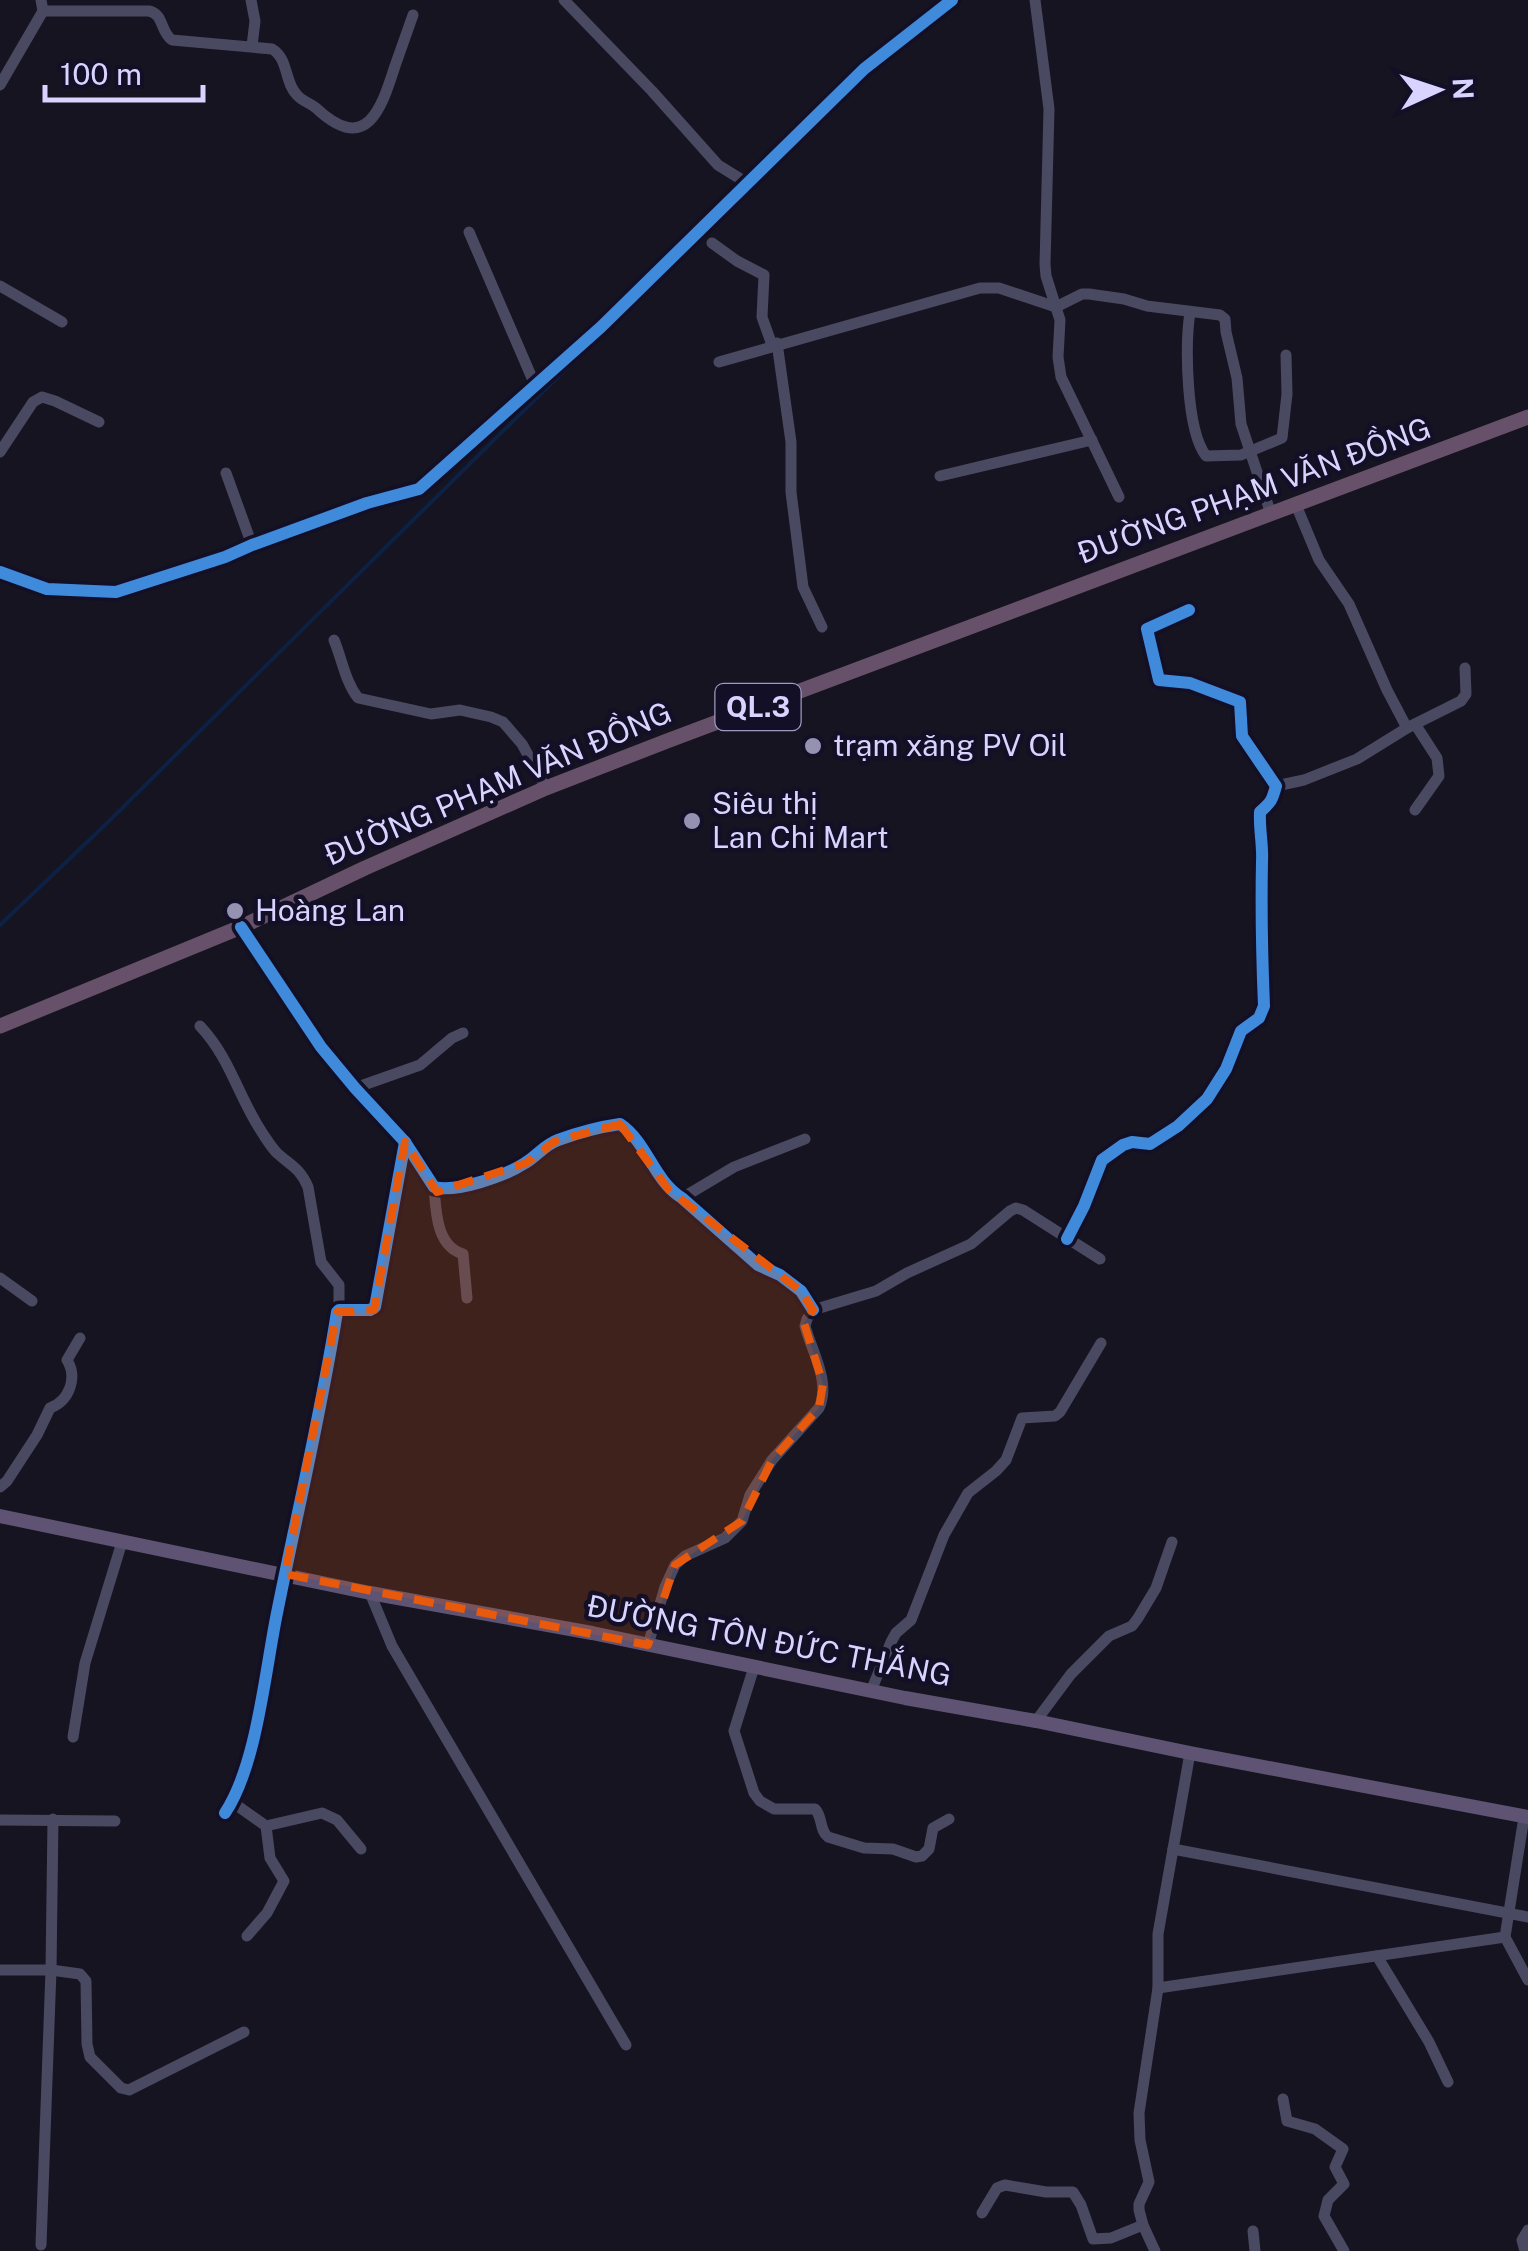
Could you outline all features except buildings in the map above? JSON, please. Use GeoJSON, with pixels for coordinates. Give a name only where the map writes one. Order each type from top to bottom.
{"type":"FeatureCollection","features":[{"type":"Feature","properties":{"kind":"highway","name":"ĐƯỜNG PHẠM VĂN ĐỒNG"},"geometry":{"type":"LineString","coordinates":[[0,1026],[241,927],[546,788],[1528,417]]}},
{"type":"Feature","properties":{"kind":"main road","name":"ĐƯỜNG TÔN ĐỨC THẮNG"},"geometry":{"type":"LineString","coordinates":[[0,1516],[370,1593],[1526,1817]]}},
{"type":"Feature","properties":{"kind":"street"},"geometry":{"type":"LineString","coordinates":[[252,0],[252,46]]}},
{"type":"Feature","properties":{"kind":"street"},"geometry":{"type":"LineString","coordinates":[[564,0],[718,164],[747,183]]}},
{"type":"Feature","properties":{"kind":"street"},"geometry":{"type":"LineString","coordinates":[[0,572],[47,589],[116,592],[225,558],[367,503],[419,489],[601,328],[864,69],[952,0]]}},
{"type":"Feature","properties":{"kind":"street"},"geometry":{"type":"LineString","coordinates":[[1035,0],[1049,109],[1045,264],[1061,328],[1058,367],[1119,497]]}},
{"type":"Feature","properties":{"kind":"street"},"geometry":{"type":"LineString","coordinates":[[0,85],[42,6],[149,10],[158,16],[172,40],[277,51],[294,92],[327,120],[362,127],[383,104],[413,15]]}},
{"type":"Feature","properties":{"kind":"street"},"geometry":{"type":"LineString","coordinates":[[469,232],[535,385]]}},
{"type":"Feature","properties":{"kind":"street"},"geometry":{"type":"LineString","coordinates":[[712,244],[764,275],[762,317],[775,344],[791,442],[791,492],[804,587],[822,627]]}},
{"type":"Feature","properties":{"kind":"street"},"geometry":{"type":"LineString","coordinates":[[0,286],[62,322]]}},
{"type":"Feature","properties":{"kind":"street"},"geometry":{"type":"LineString","coordinates":[[719,362],[989,287],[1056,307],[1089,294],[1220,315],[1226,319],[1241,424],[1271,514]]}},
{"type":"Feature","properties":{"kind":"street"},"geometry":{"type":"LineString","coordinates":[[1190,312],[1186,359],[1191,406],[1202,454],[1206,456],[1241,455],[1282,438],[1286,355]]}},
{"type":"Feature","properties":{"kind":"street"},"geometry":{"type":"LineString","coordinates":[[0,452],[33,402],[42,398],[99,422]]}},
{"type":"Feature","properties":{"kind":"street"},"geometry":{"type":"LineString","coordinates":[[940,476],[1092,440]]}},
{"type":"Feature","properties":{"kind":"street"},"geometry":{"type":"LineString","coordinates":[[226,473],[252,545]]}},
{"type":"Feature","properties":{"kind":"street"},"geometry":{"type":"LineString","coordinates":[[1296,506],[1319,560],[1349,604],[1386,690],[1437,758],[1436,783],[1416,810]]}},
{"type":"Feature","properties":{"kind":"street"},"geometry":{"type":"LineString","coordinates":[[1188,610],[1148,629],[1160,680],[1190,683],[1240,702],[1242,736],[1276,786]]}},
{"type":"Feature","properties":{"kind":"street"},"geometry":{"type":"LineString","coordinates":[[334,640],[347,680],[358,698],[431,714],[460,710],[503,722],[522,744],[546,788]]}},
{"type":"Feature","properties":{"kind":"street"},"geometry":{"type":"LineString","coordinates":[[1276,786],[1304,780],[1357,759],[1464,698],[1465,668]]}},
{"type":"Feature","properties":{"kind":"street"},"geometry":{"type":"LineString","coordinates":[[1067,1239],[1102,1160],[1122,1145],[1150,1144],[1178,1126],[1207,1099],[1241,1031],[1263,1013],[1260,812],[1268,807],[1276,786]]}},
{"type":"Feature","properties":{"kind":"street"},"geometry":{"type":"LineString","coordinates":[[241,927],[310,1032],[405,1142],[434,1186],[437,1215],[447,1244],[450,1250],[463,1254],[467,1298]]}},
{"type":"Feature","properties":{"kind":"street"},"geometry":{"type":"LineString","coordinates":[[200,1026],[228,1062],[239,1092],[262,1132],[308,1186],[321,1262],[338,1285],[340,1310],[251,1749],[229,1807],[266,1826],[322,1813],[337,1820],[361,1849]]}},
{"type":"Feature","properties":{"kind":"street"},"geometry":{"type":"LineString","coordinates":[[355,1088],[420,1065],[463,1033]]}},
{"type":"Feature","properties":{"kind":"street"},"geometry":{"type":"LineString","coordinates":[[434,1186],[447,1190],[471,1184],[526,1163],[555,1141],[620,1124],[630,1131],[668,1190],[758,1264],[801,1291],[813,1310]]}},
{"type":"Feature","properties":{"kind":"street"},"geometry":{"type":"LineString","coordinates":[[682,1198],[734,1167],[805,1139]]}},
{"type":"Feature","properties":{"kind":"street"},"geometry":{"type":"LineString","coordinates":[[340,1310],[375,1307],[405,1142]]}},
{"type":"Feature","properties":{"kind":"street"},"geometry":{"type":"LineString","coordinates":[[648,1645],[675,1565],[685,1556],[726,1538],[742,1522],[750,1494],[772,1460],[820,1408],[823,1384],[805,1326],[813,1310],[876,1291],[972,1244],[1016,1208],[1100,1259]]}},
{"type":"Feature","properties":{"kind":"street"},"geometry":{"type":"LineString","coordinates":[[0,1278],[32,1301]]}},
{"type":"Feature","properties":{"kind":"street"},"geometry":{"type":"LineString","coordinates":[[0,1487],[50,1408],[60,1404],[70,1388],[73,1376],[67,1360],[80,1338]]}},
{"type":"Feature","properties":{"kind":"street"},"geometry":{"type":"LineString","coordinates":[[871,1690],[896,1633],[911,1620],[938,1546],[968,1493],[1006,1460],[1022,1418],[1055,1416],[1060,1412],[1101,1343]]}},
{"type":"Feature","properties":{"kind":"street"},"geometry":{"type":"LineString","coordinates":[[73,1737],[85,1663],[122,1542]]}},
{"type":"Feature","properties":{"kind":"street"},"geometry":{"type":"LineString","coordinates":[[1036,1720],[1071,1674],[1109,1636],[1132,1626],[1156,1588],[1172,1542]]}},
{"type":"Feature","properties":{"kind":"street"},"geometry":{"type":"LineString","coordinates":[[370,1593],[392,1646],[626,2045]]}},
{"type":"Feature","properties":{"kind":"street"},"geometry":{"type":"LineString","coordinates":[[754,1667],[734,1731],[760,1802],[774,1809],[816,1809],[828,1837],[916,1857],[930,1848],[933,1828],[948,1818]]}},
{"type":"Feature","properties":{"kind":"street"},"geometry":{"type":"LineString","coordinates":[[1155,2251],[1139,2204],[1148,2182],[1139,2113],[1158,1988],[1158,1934],[1190,1753]]}},
{"type":"Feature","properties":{"kind":"street"},"geometry":{"type":"LineString","coordinates":[[1526,1817],[1505,1937],[1528,1980]]}},
{"type":"Feature","properties":{"kind":"street"},"geometry":{"type":"LineString","coordinates":[[42,2244],[53,1819]]}},
{"type":"Feature","properties":{"kind":"street"},"geometry":{"type":"LineString","coordinates":[[0,1820],[115,1821]]}},
{"type":"Feature","properties":{"kind":"street"},"geometry":{"type":"LineString","coordinates":[[247,1936],[284,1882],[270,1858],[266,1826]]}},
{"type":"Feature","properties":{"kind":"street"},"geometry":{"type":"LineString","coordinates":[[1173,1849],[1528,1918]]}},
{"type":"Feature","properties":{"kind":"street"},"geometry":{"type":"LineString","coordinates":[[1158,1988],[1505,1937]]}},
{"type":"Feature","properties":{"kind":"street"},"geometry":{"type":"LineString","coordinates":[[1377,1956],[1429,2042],[1448,2082]]}},
{"type":"Feature","properties":{"kind":"street"},"geometry":{"type":"LineString","coordinates":[[0,1970],[80,1974],[86,1981],[90,2057],[121,2088],[141,2086],[244,2032]]}},
{"type":"Feature","properties":{"kind":"street"},"geometry":{"type":"LineString","coordinates":[[1283,2100],[1287,2121],[1315,2129],[1343,2149],[1335,2168],[1344,2184],[1328,2200],[1324,2216],[1344,2251]]}},
{"type":"Feature","properties":{"kind":"street"},"geometry":{"type":"LineString","coordinates":[[982,2213],[997,2188],[1016,2186],[1074,2192],[1094,2240],[1111,2238],[1143,2225]]}},
{"type":"Feature","properties":{"kind":"street"},"geometry":{"type":"LineString","coordinates":[[1526,2251],[1522,2240],[1528,2230]]}},
{"type":"Feature","properties":{"kind":"street"},"geometry":{"type":"LineString","coordinates":[[1253,2231],[1255,2251]]}},
{"type":"Feature","properties":{"kind":"highlighted area"},"geometry":{"type":"Polygon","coordinates":[[[620,1124],[669,1190],[801,1291],[813,1310],[804,1323],[823,1384],[819,1408],[772,1460],[742,1521],[675,1565],[648,1645],[285,1574],[337,1312],[374,1310],[405,1142],[437,1192],[526,1163],[555,1141],[620,1124]]]}},
{"type":"Feature","properties":{"kind":"waterway"},"geometry":{"type":"LineString","coordinates":[[0,925],[599,336]]}},
{"type":"Feature","properties":{"kind":"cycle path"},"geometry":{"type":"LineString","coordinates":[[0,572],[47,589],[116,592],[225,557],[367,503],[419,489],[601,327],[864,69],[952,0]]}},
{"type":"Feature","properties":{"kind":"cycle path"},"geometry":{"type":"LineString","coordinates":[[1067,1239],[1102,1160],[1123,1145],[1150,1144],[1178,1126],[1207,1099],[1226,1069],[1241,1031],[1259,1018],[1264,1006],[1260,812],[1271,801],[1276,786],[1242,736],[1240,702],[1190,683],[1159,680],[1147,629],[1189,610]]}},
{"type":"Feature","properties":{"kind":"cycle path"},"geometry":{"type":"LineString","coordinates":[[241,927],[321,1047],[405,1142],[434,1187],[455,1188],[493,1178],[525,1163],[558,1140],[620,1124],[672,1190],[758,1265],[801,1291],[813,1310]]}},
{"type":"Feature","properties":{"kind":"cycle path"},"geometry":{"type":"LineString","coordinates":[[225,1813],[252,1744],[337,1312],[375,1307],[405,1142]]}},
{"type":"Feature","properties":{"kind":"place","name":"trạm xăng PV Oil"},"geometry":{"type":"Point","coordinates":[813,746]}},
{"type":"Feature","properties":{"kind":"place","name":"Siêu thị Lan Chi Mart"},"geometry":{"type":"Point","coordinates":[692,821]}},
{"type":"Feature","properties":{"kind":"place","name":"Hoàng Lan"},"geometry":{"type":"Point","coordinates":[235,911]}}]}
